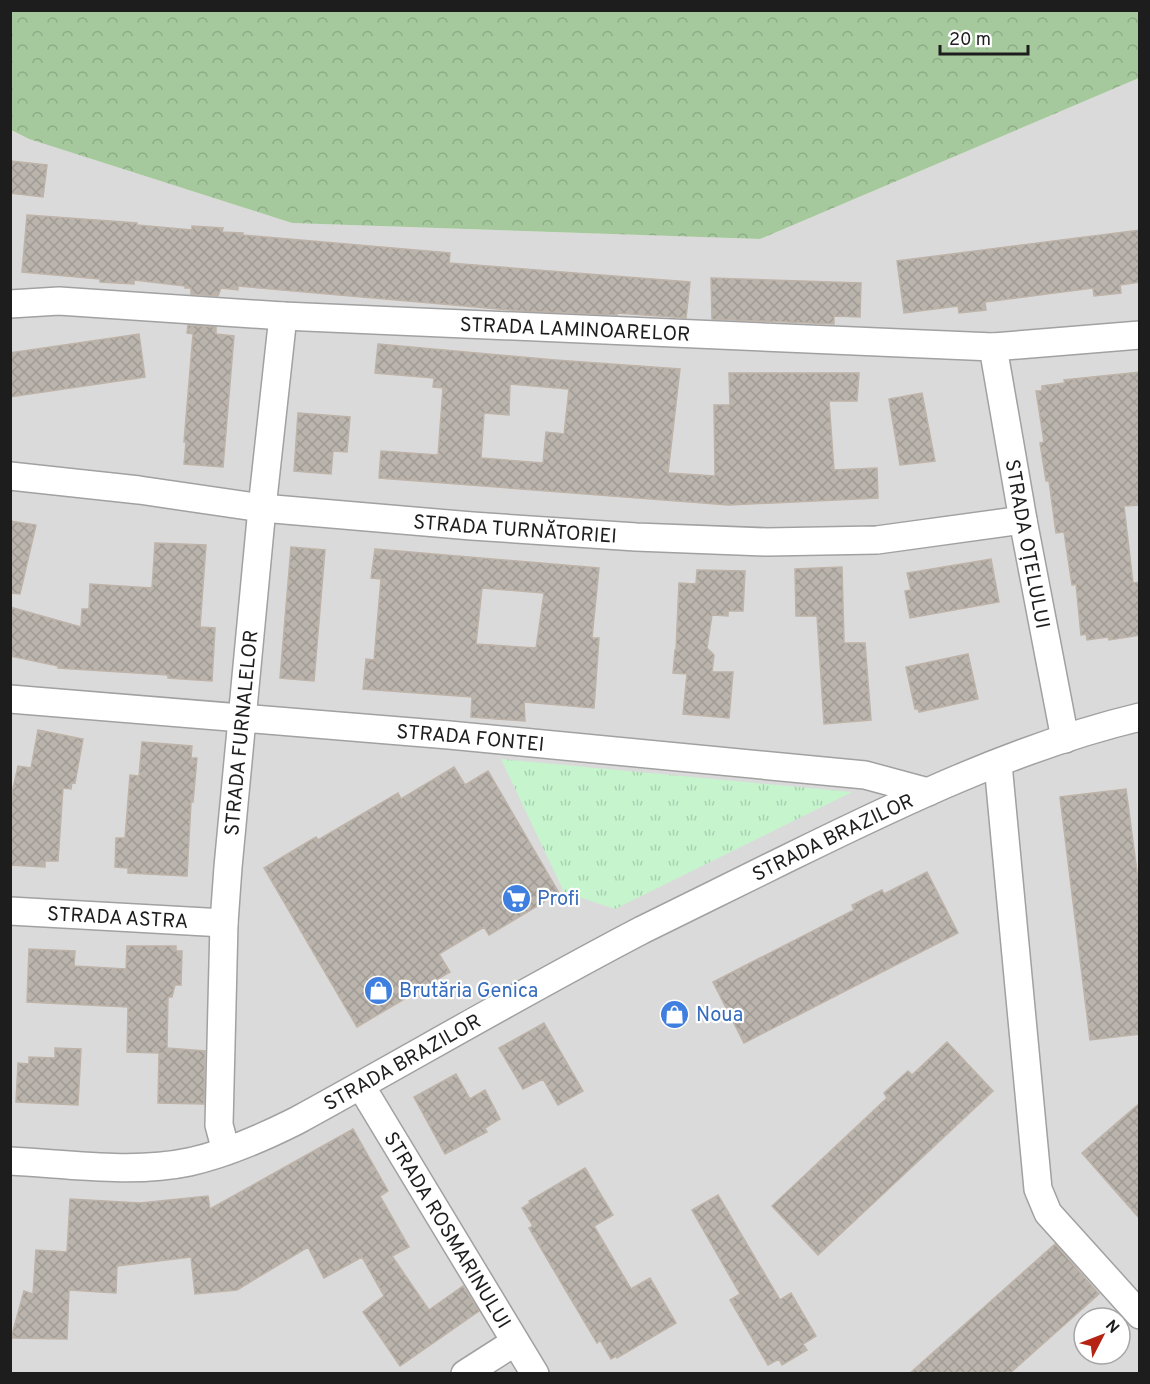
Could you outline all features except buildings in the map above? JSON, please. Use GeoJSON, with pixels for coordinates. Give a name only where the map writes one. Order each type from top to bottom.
{"type":"FeatureCollection","features":[{"type":"Feature","properties":{"kind":"street","name":"STRADA LAMINOARELOR"},"geometry":{"type":"LineString","coordinates":[[10,304],[59,301],[283,315],[993,348],[1140,336]]}},
{"type":"Feature","properties":{"kind":"street","name":"STRADA FURNALELOR"},"geometry":{"type":"LineString","coordinates":[[226,1151],[219,1125],[224,923],[262,508],[283,315]]}},
{"type":"Feature","properties":{"kind":"street","name":"STRADA OȚELULUI"},"geometry":{"type":"LineString","coordinates":[[993,348],[1065,739]]}},
{"type":"Feature","properties":{"kind":"street","name":"STRADA TURNĂTORIEI"},"geometry":{"type":"LineString","coordinates":[[10,476],[22,475],[262,508],[636,537],[767,542],[877,540],[1023,520]]}},
{"type":"Feature","properties":{"kind":"street","name":"STRADA FONTEI"},"geometry":{"type":"LineString","coordinates":[[10,699],[242,718],[865,776],[928,792]]}},
{"type":"Feature","properties":{"kind":"street","name":"STRADA BRAZILOR"},"geometry":{"type":"LineString","coordinates":[[10,1161],[118,1167],[158,1166],[188,1162],[263,1137],[643,930],[857,824],[998,764],[1065,739],[1140,717]]}},
{"type":"Feature","properties":{"kind":"street"},"geometry":{"type":"LineString","coordinates":[[998,764],[1038,1189],[1048,1213],[1140,1315]]}},
{"type":"Feature","properties":{"kind":"street","name":"STRADA ASTRA"},"geometry":{"type":"LineString","coordinates":[[10,910],[224,923]]}},
{"type":"Feature","properties":{"kind":"street","name":"STRADA ROSMARINULUI"},"geometry":{"type":"LineString","coordinates":[[360,1086],[535,1374]]}},
{"type":"Feature","properties":{"kind":"street"},"geometry":{"type":"LineString","coordinates":[[465,1374],[515,1342]]}},
{"type":"Feature","properties":{"kind":"shaded area"},"geometry":{"type":"Polygon","coordinates":[[[1139,78],[1139,1373],[11,1373],[10,130],[29,139],[292,223],[760,239],[1139,78]]]}},
{"type":"Feature","properties":{"kind":"green space"},"geometry":{"type":"Polygon","coordinates":[[[10,11],[1139,11],[1139,78],[760,239],[292,223],[29,139],[11,130],[10,11]]]}},
{"type":"Feature","properties":{"kind":"green space"},"geometry":{"type":"Polygon","coordinates":[[[501,759],[852,792],[615,909],[564,892],[501,759]]]}},
{"type":"Feature","properties":{"kind":"place","name":"Profi"},"geometry":{"type":"Point","coordinates":[516,898]}},
{"type":"Feature","properties":{"kind":"place","name":"Brutăria Genica"},"geometry":{"type":"Point","coordinates":[378,990]}},
{"type":"Feature","properties":{"kind":"place","name":"Noua"},"geometry":{"type":"Point","coordinates":[675,1014]}}]}
